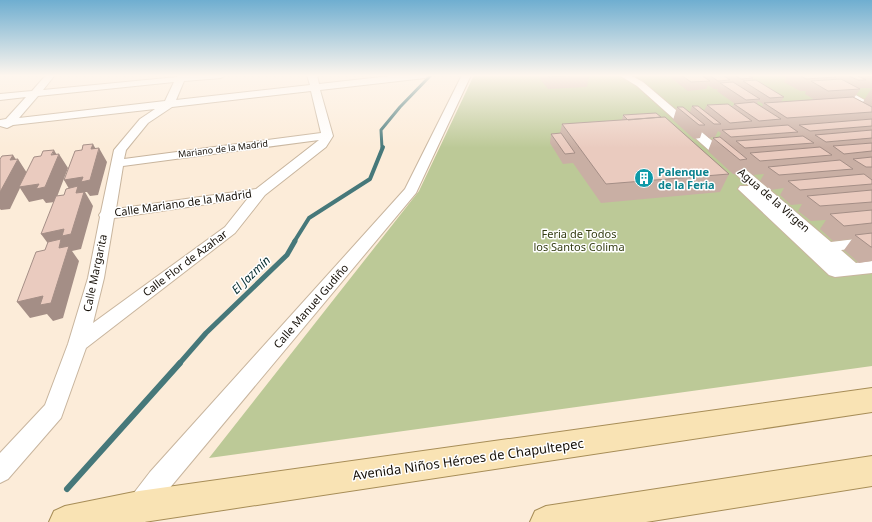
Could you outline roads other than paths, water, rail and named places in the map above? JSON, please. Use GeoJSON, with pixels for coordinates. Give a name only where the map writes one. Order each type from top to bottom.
{"type":"FeatureCollection","features":[{"type":"Feature","properties":{"kind":"main road","name":"Avenida Niños Héroes de Chapultepec"},"geometry":{"type":"LineString","coordinates":[[65,522],[136,514],[872,400]]}},
{"type":"Feature","properties":{"kind":"main road"},"geometry":{"type":"LineString","coordinates":[[560,521],[872,471]]}},
{"type":"Feature","properties":{"kind":"street"},"geometry":{"type":"LineString","coordinates":[[0,134],[5,122],[28,99]]}},
{"type":"Feature","properties":{"kind":"street"},"geometry":{"type":"LineString","coordinates":[[169,104],[171,99]]}},
{"type":"Feature","properties":{"kind":"street"},"geometry":{"type":"LineString","coordinates":[[5,122],[211,99]]}},
{"type":"Feature","properties":{"kind":"street"},"geometry":{"type":"LineString","coordinates":[[318,99],[327,136]]}},
{"type":"Feature","properties":{"kind":"street","name":"Calle Manuel Gudiño"},"geometry":{"type":"LineString","coordinates":[[136,514],[164,476],[411,190],[455,99]]}},
{"type":"Feature","properties":{"kind":"street","name":"Agua de la Virgen"},"geometry":{"type":"LineString","coordinates":[[654,99],[671,117],[701,143],[835,271],[853,269]]}},
{"type":"Feature","properties":{"kind":"street"},"geometry":{"type":"LineString","coordinates":[[866,115],[847,105],[869,103]]}},
{"type":"Feature","properties":{"kind":"street","name":"Calle Margarita"},"geometry":{"type":"LineString","coordinates":[[0,471],[53,412],[78,344],[96,278],[106,215],[119,163],[120,150],[144,121],[169,104]]}},
{"type":"Feature","properties":{"kind":"street"},"geometry":{"type":"LineString","coordinates":[[671,117],[693,115]]}},
{"type":"Feature","properties":{"kind":"street","name":"Mariano de la Madrid"},"geometry":{"type":"LineString","coordinates":[[119,163],[327,136]]}},
{"type":"Feature","properties":{"kind":"street","name":"Calle Flor de Azahar"},"geometry":{"type":"LineString","coordinates":[[78,344],[230,230],[260,192],[322,145],[327,136]]}},
{"type":"Feature","properties":{"kind":"street"},"geometry":{"type":"LineString","coordinates":[[701,143],[725,141]]}},
{"type":"Feature","properties":{"kind":"street","name":"Agua de la Virgen"},"geometry":{"type":"LineString","coordinates":[[701,143],[734,165],[853,269]]}},
{"type":"Feature","properties":{"kind":"street"},"geometry":{"type":"LineString","coordinates":[[734,165],[749,164]]}},
{"type":"Feature","properties":{"kind":"street","name":"Calle Mariano de la Madrid"},"geometry":{"type":"LineString","coordinates":[[106,215],[260,192]]}},
{"type":"Feature","properties":{"kind":"street"},"geometry":{"type":"LineString","coordinates":[[766,193],[781,192]]}},
{"type":"Feature","properties":{"kind":"street"},"geometry":{"type":"LineString","coordinates":[[806,228],[828,226]]}},
{"type":"Feature","properties":{"kind":"street"},"geometry":{"type":"LineString","coordinates":[[827,247],[872,242]]}},
{"type":"Feature","properties":{"kind":"street"},"geometry":{"type":"LineString","coordinates":[[853,269],[872,267]]}},
{"type":"Feature","properties":{"kind":"waterway","name":"El Jazmín"},"geometry":{"type":"LineString","coordinates":[[382,148],[381,130],[407,99]]}},
{"type":"Feature","properties":{"kind":"waterway","name":"El Jazmín"},"geometry":{"type":"LineString","coordinates":[[294,242],[309,218],[370,179],[383,147]]}},
{"type":"Feature","properties":{"kind":"waterway","name":"El Jazmín"},"geometry":{"type":"LineString","coordinates":[[179,364],[206,333],[287,255],[295,241]]}},
{"type":"Feature","properties":{"kind":"waterway","name":"El Jazmín"},"geometry":{"type":"LineString","coordinates":[[67,489],[180,363]]}},
{"type":"Feature","properties":{"kind":"place","name":"Palenque de la Feria"},"geometry":{"type":"Point","coordinates":[644,178]}},
{"type":"Feature","properties":{"kind":"park label","name":"Feria de Todos los Santos Colima"},"geometry":{"type":"Point","coordinates":[579,240]}}]}
